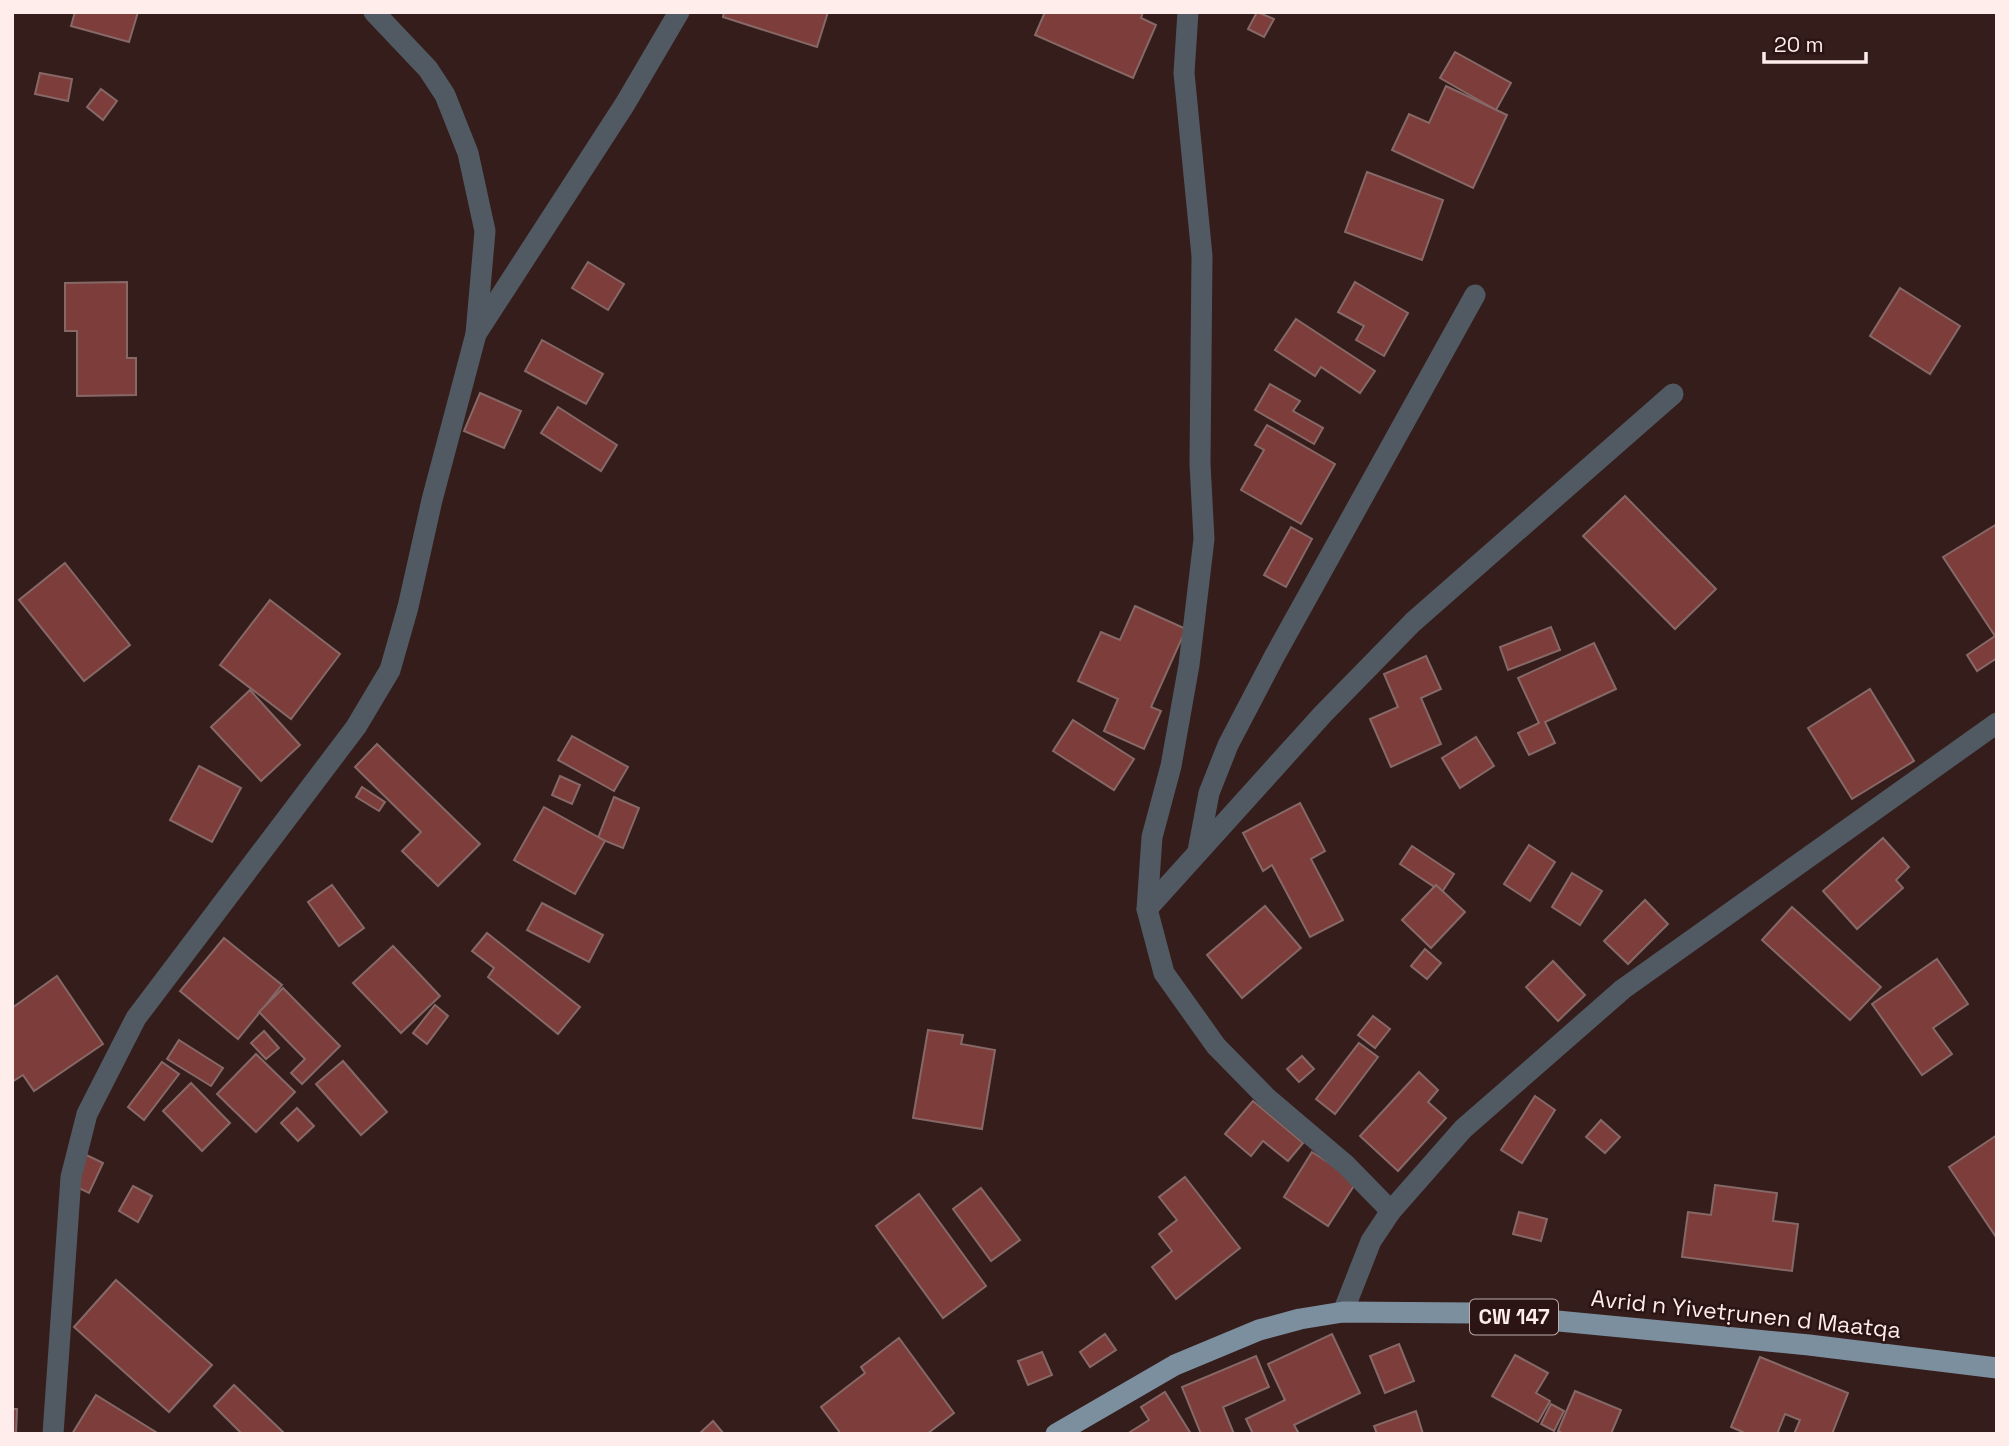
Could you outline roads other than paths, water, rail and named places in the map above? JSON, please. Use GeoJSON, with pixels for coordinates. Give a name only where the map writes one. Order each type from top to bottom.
{"type":"FeatureCollection","features":[{"type":"Feature","properties":{"kind":"main road","name":"Avrid n Yivetṛunen d Maatqa"},"geometry":{"type":"LineString","coordinates":[[1056,1434],[1175,1365],[1259,1330],[1300,1319],[1343,1312],[1474,1313],[1810,1345],[1997,1368]]}},
{"type":"Feature","properties":{"kind":"street"},"geometry":{"type":"LineString","coordinates":[[53,1434],[71,1177],[87,1114],[136,1018],[356,727],[390,670],[477,334],[485,231],[468,153],[445,95],[428,69],[374,12]]}},
{"type":"Feature","properties":{"kind":"street"},"geometry":{"type":"LineString","coordinates":[[477,334],[625,104],[679,12]]}},
{"type":"Feature","properties":{"kind":"street"},"geometry":{"type":"LineString","coordinates":[[1188,12],[1184,73],[1202,256],[1200,464],[1204,539],[1189,665],[1171,766],[1152,837],[1147,909],[1164,973],[1216,1046],[1267,1098],[1346,1165],[1391,1210]]}},
{"type":"Feature","properties":{"kind":"street"},"geometry":{"type":"LineString","coordinates":[[1198,850],[1209,793],[1228,745],[1280,645],[1475,295]]}},
{"type":"Feature","properties":{"kind":"street"},"geometry":{"type":"LineString","coordinates":[[1147,909],[1324,714],[1413,622],[1673,394]]}},
{"type":"Feature","properties":{"kind":"street"},"geometry":{"type":"LineString","coordinates":[[1343,1312],[1371,1241],[1391,1210],[1463,1129],[1623,989],[1997,723]]}}]}
